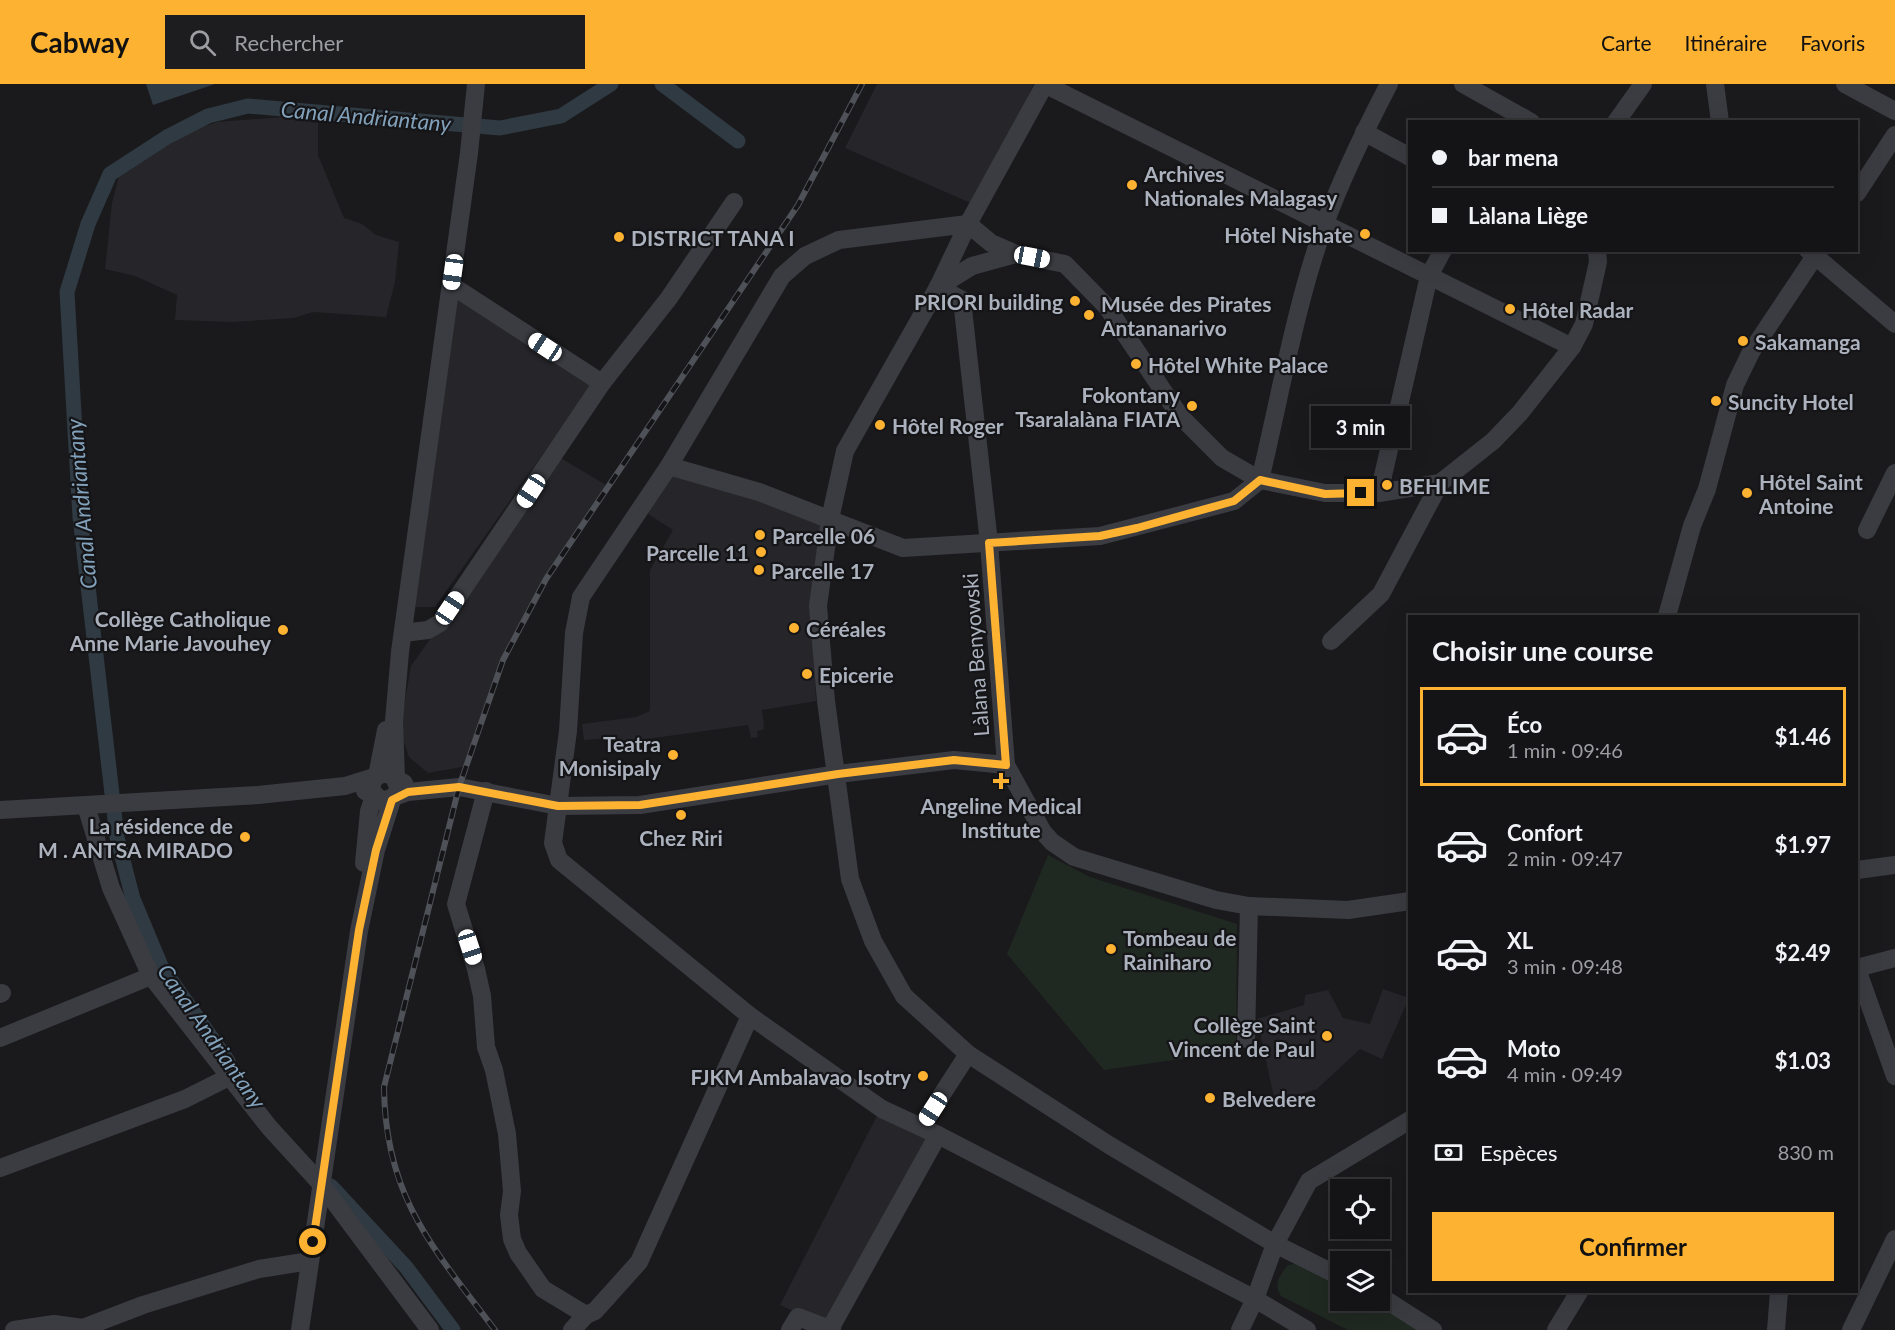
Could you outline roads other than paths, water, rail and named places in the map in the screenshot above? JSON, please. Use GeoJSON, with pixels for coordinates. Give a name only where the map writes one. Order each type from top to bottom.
{"type":"FeatureCollection","features":[{"type":"Feature","properties":{"kind":"street"},"geometry":{"type":"LineString","coordinates":[[1330,1272],[1275,1244],[1109,1145],[969,1054],[904,996],[873,941],[850,879],[838,774],[826,700],[818,606],[830,519],[845,451],[938,287],[968,224],[1045,84],[1324,226],[1572,347]]}},
{"type":"Feature","properties":{"kind":"street"},"geometry":{"type":"LineString","coordinates":[[669,466],[759,492],[903,548],[1100,536],[1234,501],[1260,480],[1309,273],[1324,226],[1364,132],[1389,84]]}},
{"type":"Feature","properties":{"kind":"street"},"geometry":{"type":"LineString","coordinates":[[1463,84],[1510,116]]}},
{"type":"Feature","properties":{"kind":"street"},"geometry":{"type":"LineString","coordinates":[[1617,120],[1643,84]]}},
{"type":"Feature","properties":{"kind":"street"},"geometry":{"type":"LineString","coordinates":[[1715,84],[1720,120]]}},
{"type":"Feature","properties":{"kind":"street"},"geometry":{"type":"LineString","coordinates":[[1845,84],[1895,111]]}},
{"type":"Feature","properties":{"kind":"street"},"geometry":{"type":"LineString","coordinates":[[383,798],[398,793],[394,721],[400,652],[469,153],[475,93]]}},
{"type":"Feature","properties":{"kind":"street"},"geometry":{"type":"LineString","coordinates":[[1364,132],[1408,156]]}},
{"type":"Feature","properties":{"kind":"street"},"geometry":{"type":"LineString","coordinates":[[1858,191],[1895,135]]}},
{"type":"Feature","properties":{"kind":"street"},"geometry":{"type":"LineString","coordinates":[[403,633],[428,630],[440,623],[520,509],[602,383],[669,298],[734,202]]}},
{"type":"Feature","properties":{"kind":"street"},"geometry":{"type":"LineString","coordinates":[[1307,1330],[1255,1299],[938,1135],[882,1109],[750,1016],[559,860],[553,843],[568,731],[574,633],[581,597],[669,466],[782,276],[805,256],[839,240],[968,224],[991,243],[1016,254],[1065,264],[1107,307],[1180,416],[1222,458],[1260,480],[1325,494],[1379,493],[1440,483]]}},
{"type":"Feature","properties":{"kind":"street"},"geometry":{"type":"LineString","coordinates":[[1379,493],[1429,276],[1442,252]]}},
{"type":"Feature","properties":{"kind":"street"},"geometry":{"type":"LineString","coordinates":[[1331,641],[1382,594],[1440,483],[1493,441],[1520,413],[1572,347],[1584,324],[1598,262],[1597,252]]}},
{"type":"Feature","properties":{"kind":"street"},"geometry":{"type":"LineString","coordinates":[[1667,615],[1692,526],[1707,489],[1735,385],[1751,352],[1814,253],[1895,324]]}},
{"type":"Feature","properties":{"kind":"street"},"geometry":{"type":"LineString","coordinates":[[938,287],[972,266],[1016,254]]}},
{"type":"Feature","properties":{"kind":"street"},"geometry":{"type":"LineString","coordinates":[[451,285],[602,383]]}},
{"type":"Feature","properties":{"kind":"street","name":"Làlana Benyowski"},"geometry":{"type":"LineString","coordinates":[[938,287],[962,300],[989,543],[1006,765]]}},
{"type":"Feature","properties":{"kind":"street"},"geometry":{"type":"LineString","coordinates":[[1867,530],[1895,473]]}},
{"type":"Feature","properties":{"kind":"street"},"geometry":{"type":"LineString","coordinates":[[383,798],[371,788],[382,757],[388,685],[400,652]]}},
{"type":"Feature","properties":{"kind":"street"},"geometry":{"type":"LineString","coordinates":[[345,786],[383,798],[408,792],[459,787],[558,806],[640,805],[838,774],[954,760],[1006,765],[1043,832],[1052,842],[1074,857],[1216,900],[1249,906],[1348,910],[1408,901]]}},
{"type":"Feature","properties":{"kind":"street"},"geometry":{"type":"LineString","coordinates":[[0,810],[258,795],[345,786],[389,774],[410,787],[425,790]]}},
{"type":"Feature","properties":{"kind":"street"},"geometry":{"type":"LineString","coordinates":[[486,791],[456,904],[478,978],[486,1047],[494,1070],[507,1134],[511,1161],[512,1191],[509,1215],[512,1239],[543,1289],[586,1315]]}},
{"type":"Feature","properties":{"kind":"street"},"geometry":{"type":"LineString","coordinates":[[300,1330],[359,930],[376,850],[383,798]]}},
{"type":"Feature","properties":{"kind":"street"},"geometry":{"type":"LineString","coordinates":[[86,806],[111,888],[151,976],[269,1127],[321,1184],[430,1330]]}},
{"type":"Feature","properties":{"kind":"street"},"geometry":{"type":"LineString","coordinates":[[1858,870],[1895,866]]}},
{"type":"Feature","properties":{"kind":"street"},"geometry":{"type":"LineString","coordinates":[[1246,1040],[1249,906]]}},
{"type":"Feature","properties":{"kind":"street"},"geometry":{"type":"LineString","coordinates":[[1858,968],[1895,958]]}},
{"type":"Feature","properties":{"kind":"street"},"geometry":{"type":"LineString","coordinates":[[1858,971],[1895,1076]]}},
{"type":"Feature","properties":{"kind":"street"},"geometry":{"type":"LineString","coordinates":[[0,1038],[151,976]]}},
{"type":"Feature","properties":{"kind":"street"},"geometry":{"type":"LineString","coordinates":[[572,1330],[586,1315],[595,1311],[639,1262],[750,1016]]}},
{"type":"Feature","properties":{"kind":"street"},"geometry":{"type":"LineString","coordinates":[[921,1127],[969,1054]]}},
{"type":"Feature","properties":{"kind":"street"},"geometry":{"type":"LineString","coordinates":[[0,1168],[185,1099],[231,1076]]}},
{"type":"Feature","properties":{"kind":"street"},"geometry":{"type":"LineString","coordinates":[[1240,1330],[1255,1299],[1275,1244],[1309,1181],[1408,1121]]}},
{"type":"Feature","properties":{"kind":"street"},"geometry":{"type":"LineString","coordinates":[[790,1330],[798,1317],[831,1329],[938,1135]]}},
{"type":"Feature","properties":{"kind":"street"},"geometry":{"type":"LineString","coordinates":[[1851,1330],[1895,1239]]}},
{"type":"Feature","properties":{"kind":"street"},"geometry":{"type":"LineString","coordinates":[[14,1330],[54,1324],[83,1328],[143,1305],[259,1269],[310,1261]]}},
{"type":"Feature","properties":{"kind":"street"},"geometry":{"type":"LineString","coordinates":[[1556,1330],[1578,1293]]}},
{"type":"Feature","properties":{"kind":"street"},"geometry":{"type":"LineString","coordinates":[[1776,1330],[1779,1293]]}},
{"type":"Feature","properties":{"kind":"street"},"geometry":{"type":"LineString","coordinates":[[1390,1302],[1433,1330]]}},
{"type":"Feature","properties":{"kind":"waterway","name":"Canal Andriantany"},"geometry":{"type":"LineString","coordinates":[[228,1061],[161,966],[133,899],[117,837],[80,517],[67,292],[88,224],[110,174],[167,137],[208,116],[248,106],[500,128],[561,116],[611,84]]}},
{"type":"Feature","properties":{"kind":"waterway","name":"Canal Andriantany"},"geometry":{"type":"LineString","coordinates":[[662,84],[738,141]]}},
{"type":"Feature","properties":{"kind":"waterway","name":"Canal Andriantany"},"geometry":{"type":"LineString","coordinates":[[331,1186],[406,1267],[453,1330]]}},
{"type":"Feature","properties":{"kind":"railway"},"geometry":{"type":"LineString","coordinates":[[495,1330],[451,1272],[416,1218],[403,1190],[393,1159],[386,1125],[384,1087],[459,787],[503,660],[546,579],[798,205],[862,84]]}},
{"type":"Feature","properties":{"kind":"place","name":"Archives Nationales Malagasy"},"geometry":{"type":"Point","coordinates":[1132,185]}},
{"type":"Feature","properties":{"kind":"place","name":"Hôtel Nishate"},"geometry":{"type":"Point","coordinates":[1365,234]}},
{"type":"Feature","properties":{"kind":"place","name":"DISTRICT TANA I"},"geometry":{"type":"Point","coordinates":[619,237]}},
{"type":"Feature","properties":{"kind":"place","name":"PRIORI building"},"geometry":{"type":"Point","coordinates":[1075,301]}},
{"type":"Feature","properties":{"kind":"place","name":"Hôtel Radar"},"geometry":{"type":"Point","coordinates":[1510,309]}},
{"type":"Feature","properties":{"kind":"place","name":"Musée des Pirates Antananarivo"},"geometry":{"type":"Point","coordinates":[1089,315]}},
{"type":"Feature","properties":{"kind":"place","name":"Sakamanga"},"geometry":{"type":"Point","coordinates":[1743,341]}},
{"type":"Feature","properties":{"kind":"place","name":"Hôtel White Palace"},"geometry":{"type":"Point","coordinates":[1136,364]}},
{"type":"Feature","properties":{"kind":"place","name":"Suncity Hotel"},"geometry":{"type":"Point","coordinates":[1716,401]}},
{"type":"Feature","properties":{"kind":"place","name":"Fokontany Tsaralalàna FIATA"},"geometry":{"type":"Point","coordinates":[1192,406]}},
{"type":"Feature","properties":{"kind":"place","name":"Hôtel Roger"},"geometry":{"type":"Point","coordinates":[880,425]}},
{"type":"Feature","properties":{"kind":"place","name":"BEHLIME"},"geometry":{"type":"Point","coordinates":[1387,485]}},
{"type":"Feature","properties":{"kind":"place","name":"Hôtel Saint Antoine"},"geometry":{"type":"Point","coordinates":[1747,493]}},
{"type":"Feature","properties":{"kind":"place","name":"Parcelle 06"},"geometry":{"type":"Point","coordinates":[760,535]}},
{"type":"Feature","properties":{"kind":"place","name":"Parcelle 11"},"geometry":{"type":"Point","coordinates":[761,552]}},
{"type":"Feature","properties":{"kind":"place","name":"Parcelle 17"},"geometry":{"type":"Point","coordinates":[759,570]}},
{"type":"Feature","properties":{"kind":"place","name":"Céréales"},"geometry":{"type":"Point","coordinates":[794,628]}},
{"type":"Feature","properties":{"kind":"place","name":"Collège Catholique Anne Marie Javouhey"},"geometry":{"type":"Point","coordinates":[283,630]}},
{"type":"Feature","properties":{"kind":"place","name":"Epicerie"},"geometry":{"type":"Point","coordinates":[807,674]}},
{"type":"Feature","properties":{"kind":"place","name":"Teatra Monisipaly"},"geometry":{"type":"Point","coordinates":[673,755]}},
{"type":"Feature","properties":{"kind":"place","name":"Angeline Medical Institute"},"geometry":{"type":"Point","coordinates":[1001,781]}},
{"type":"Feature","properties":{"kind":"place","name":"Chez Riri"},"geometry":{"type":"Point","coordinates":[681,815]}},
{"type":"Feature","properties":{"kind":"place","name":"La résidence de M . ANTSA MIRADO"},"geometry":{"type":"Point","coordinates":[245,837]}},
{"type":"Feature","properties":{"kind":"place","name":"Tombeau de Rainiharo"},"geometry":{"type":"Point","coordinates":[1111,949]}},
{"type":"Feature","properties":{"kind":"place","name":"Collège Saint Vincent de Paul"},"geometry":{"type":"Point","coordinates":[1327,1036]}},
{"type":"Feature","properties":{"kind":"place","name":"FJKM Ambalavao Isotry"},"geometry":{"type":"Point","coordinates":[923,1076]}},
{"type":"Feature","properties":{"kind":"place","name":"Belvedere"},"geometry":{"type":"Point","coordinates":[1210,1098]}}]}
